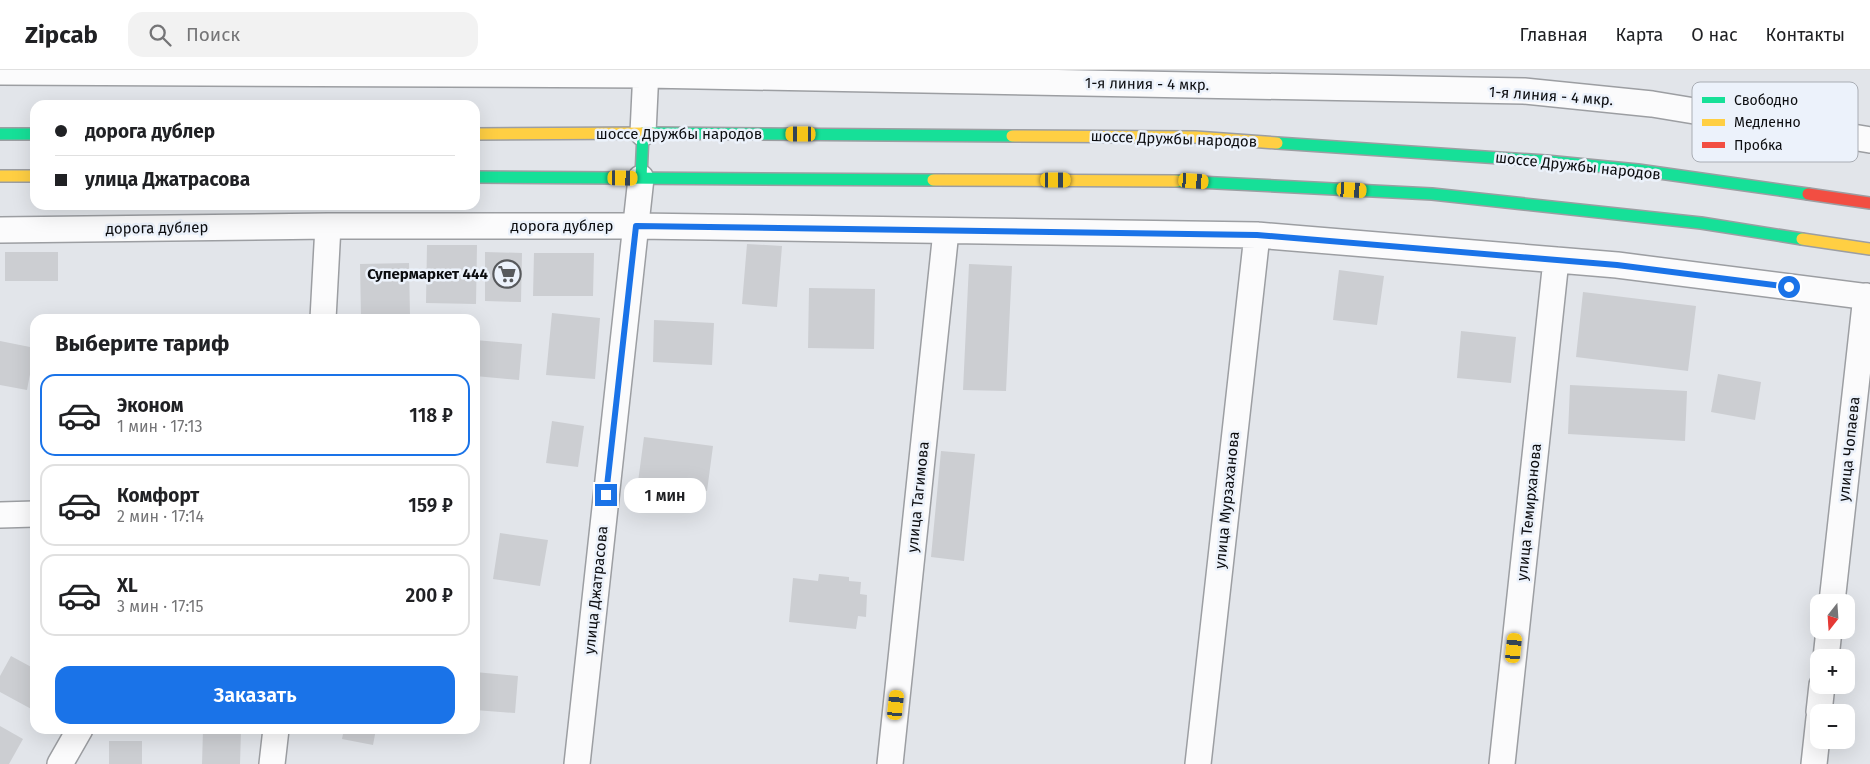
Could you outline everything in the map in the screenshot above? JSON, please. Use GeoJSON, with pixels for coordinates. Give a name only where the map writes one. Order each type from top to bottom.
{"type":"FeatureCollection","features":[{"type":"Feature","properties":{"kind":"main road","name":"шоссе Дружбы народов"},"geometry":{"type":"LineString","coordinates":[[480,134],[643,133],[1195,137],[1546,161],[1666,174],[1870,203]]}},
{"type":"Feature","properties":{"kind":"main road"},"geometry":{"type":"LineString","coordinates":[[641,178],[643,133]]}},
{"type":"Feature","properties":{"kind":"main road"},"geometry":{"type":"LineString","coordinates":[[0,134],[30,134]]}},
{"type":"Feature","properties":{"kind":"main road"},"geometry":{"type":"LineString","coordinates":[[0,176],[30,176]]}},
{"type":"Feature","properties":{"kind":"main road"},"geometry":{"type":"LineString","coordinates":[[480,177],[1194,181],[1392,192],[1637,216],[1870,249]]}},
{"type":"Feature","properties":{"kind":"street","name":"1-я линия - 4 мкр."},"geometry":{"type":"LineString","coordinates":[[0,72],[646,73],[1524,91],[1652,104],[1692,111]]}},
{"type":"Feature","properties":{"kind":"street"},"geometry":{"type":"LineString","coordinates":[[643,133],[646,73]]}},
{"type":"Feature","properties":{"kind":"street","name":"улица Джатрасова"},"geometry":{"type":"LineString","coordinates":[[577,764],[641,178]]}},
{"type":"Feature","properties":{"kind":"street"},"geometry":{"type":"LineString","coordinates":[[323,314],[328,226]]}},
{"type":"Feature","properties":{"kind":"street","name":"дорога дублер"},"geometry":{"type":"LineString","coordinates":[[0,230],[328,226],[636,226],[1257,235],[1617,265],[1868,297]]}},
{"type":"Feature","properties":{"kind":"street","name":"улица Тагимова"},"geometry":{"type":"LineString","coordinates":[[890,764],[946,231]]}},
{"type":"Feature","properties":{"kind":"street","name":"улица Мурзаханова"},"geometry":{"type":"LineString","coordinates":[[1198,764],[1257,235]]}},
{"type":"Feature","properties":{"kind":"street","name":"улица Темирханова"},"geometry":{"type":"LineString","coordinates":[[1502,764],[1556,260]]}},
{"type":"Feature","properties":{"kind":"street","name":"улица Чопаева"},"geometry":{"type":"LineString","coordinates":[[1833,594],[1868,297]]}},
{"type":"Feature","properties":{"kind":"street"},"geometry":{"type":"LineString","coordinates":[[0,515],[30,514]]}},
{"type":"Feature","properties":{"kind":"street"},"geometry":{"type":"LineString","coordinates":[[60,764],[77,734]]}},
{"type":"Feature","properties":{"kind":"street"},"geometry":{"type":"LineString","coordinates":[[272,764],[275,734]]}},
{"type":"Feature","properties":{"kind":"street"},"geometry":{"type":"LineString","coordinates":[[1814,764],[1816,749]]}},
{"type":"Feature","properties":{"kind":"building"},"geometry":{"type":"Polygon","coordinates":[[[747,244],[782,246],[777,307],[742,304],[747,244]]]}},
{"type":"Feature","properties":{"kind":"building"},"geometry":{"type":"Polygon","coordinates":[[[427,245],[477,245],[476,304],[426,303],[427,245]]]}},
{"type":"Feature","properties":{"kind":"building"},"geometry":{"type":"Polygon","coordinates":[[[5,252],[58,252],[58,281],[5,281],[5,252]]]}},
{"type":"Feature","properties":{"kind":"building"},"geometry":{"type":"Polygon","coordinates":[[[485,252],[522,253],[521,302],[485,301],[485,252]]]}},
{"type":"Feature","properties":{"kind":"building"},"geometry":{"type":"Polygon","coordinates":[[[534,253],[594,253],[593,296],[533,296],[534,253]]]}},
{"type":"Feature","properties":{"kind":"building"},"geometry":{"type":"Polygon","coordinates":[[[409,263],[410,314],[361,314],[360,264],[409,263]]]}},
{"type":"Feature","properties":{"kind":"building"},"geometry":{"type":"Polygon","coordinates":[[[969,264],[1012,266],[1006,391],[963,390],[969,264]]]}},
{"type":"Feature","properties":{"kind":"building"},"geometry":{"type":"Polygon","coordinates":[[[1339,270],[1384,276],[1377,325],[1333,320],[1339,270]]]}},
{"type":"Feature","properties":{"kind":"building"},"geometry":{"type":"Polygon","coordinates":[[[809,288],[875,289],[874,349],[808,348],[809,288]]]}},
{"type":"Feature","properties":{"kind":"building"},"geometry":{"type":"Polygon","coordinates":[[[1583,292],[1696,306],[1688,371],[1576,357],[1583,292]]]}},
{"type":"Feature","properties":{"kind":"building"},"geometry":{"type":"Polygon","coordinates":[[[552,313],[600,318],[595,379],[546,375],[552,313]]]}},
{"type":"Feature","properties":{"kind":"building"},"geometry":{"type":"Polygon","coordinates":[[[654,320],[714,323],[712,365],[653,362],[654,320]]]}},
{"type":"Feature","properties":{"kind":"building"},"geometry":{"type":"Polygon","coordinates":[[[1461,331],[1516,337],[1511,383],[1457,378],[1461,331]]]}},
{"type":"Feature","properties":{"kind":"building"},"geometry":{"type":"Polygon","coordinates":[[[480,340],[522,344],[519,380],[480,376],[480,340]]]}},
{"type":"Feature","properties":{"kind":"building"},"geometry":{"type":"Polygon","coordinates":[[[0,341],[30,347],[30,374],[27,390],[0,385],[0,341]]]}},
{"type":"Feature","properties":{"kind":"building"},"geometry":{"type":"Polygon","coordinates":[[[1718,374],[1761,382],[1755,420],[1711,412],[1718,374]]]}},
{"type":"Feature","properties":{"kind":"building"},"geometry":{"type":"Polygon","coordinates":[[[1570,385],[1687,391],[1685,441],[1568,434],[1570,385]]]}},
{"type":"Feature","properties":{"kind":"building"},"geometry":{"type":"Polygon","coordinates":[[[552,421],[584,426],[578,467],[546,463],[552,421]]]}},
{"type":"Feature","properties":{"kind":"building"},"geometry":{"type":"Polygon","coordinates":[[[644,437],[713,446],[707,491],[638,482],[644,437]]]}},
{"type":"Feature","properties":{"kind":"building"},"geometry":{"type":"Polygon","coordinates":[[[941,451],[975,454],[964,561],[931,557],[941,451]]]}},
{"type":"Feature","properties":{"kind":"building"},"geometry":{"type":"Polygon","coordinates":[[[500,533],[548,540],[540,586],[493,579],[500,533]]]}},
{"type":"Feature","properties":{"kind":"building"},"geometry":{"type":"Polygon","coordinates":[[[819,574],[849,577],[849,581],[861,582],[860,594],[867,595],[866,617],[858,616],[856,629],[789,622],[793,578],[818,581],[819,574]]]}},
{"type":"Feature","properties":{"kind":"building"},"geometry":{"type":"Polygon","coordinates":[[[11,656],[30,666],[30,708],[0,692],[0,676],[11,656]]]}},
{"type":"Feature","properties":{"kind":"building"},"geometry":{"type":"Polygon","coordinates":[[[480,672],[518,676],[515,713],[480,710],[480,672]]]}},
{"type":"Feature","properties":{"kind":"building"},"geometry":{"type":"Polygon","coordinates":[[[0,726],[23,739],[9,764],[0,764],[0,726]]]}},
{"type":"Feature","properties":{"kind":"building"},"geometry":{"type":"Polygon","coordinates":[[[203,734],[241,734],[240,764],[202,764],[203,734]]]}},
{"type":"Feature","properties":{"kind":"building"},"geometry":{"type":"Polygon","coordinates":[[[343,734],[375,734],[373,745],[342,739],[343,734]]]}},
{"type":"Feature","properties":{"kind":"building"},"geometry":{"type":"Polygon","coordinates":[[[109,741],[142,741],[142,764],[109,764],[109,741]]]}},
{"type":"Feature","properties":{"kind":"traffic: fast"},"geometry":{"type":"LineString","coordinates":[[641,178],[643,133]]}},
{"type":"Feature","properties":{"kind":"traffic: fast"},"geometry":{"type":"LineString","coordinates":[[651,133],[1012,136]]}},
{"type":"Feature","properties":{"kind":"traffic: fast"},"geometry":{"type":"LineString","coordinates":[[0,134],[30,134]]}},
{"type":"Feature","properties":{"kind":"traffic: fast"},"geometry":{"type":"LineString","coordinates":[[1277,143],[1546,161],[1638,170],[1808,194]]}},
{"type":"Feature","properties":{"kind":"traffic: fast"},"geometry":{"type":"LineString","coordinates":[[480,177],[933,180]]}},
{"type":"Feature","properties":{"kind":"traffic: fast"},"geometry":{"type":"LineString","coordinates":[[1177,181],[1432,194],[1701,223],[1802,239]]}},
{"type":"Feature","properties":{"kind":"traffic: slow"},"geometry":{"type":"LineString","coordinates":[[480,134],[651,133]]}},
{"type":"Feature","properties":{"kind":"traffic: slow"},"geometry":{"type":"LineString","coordinates":[[1012,136],[1195,137],[1277,143]]}},
{"type":"Feature","properties":{"kind":"traffic: slow"},"geometry":{"type":"LineString","coordinates":[[0,176],[30,176]]}},
{"type":"Feature","properties":{"kind":"traffic: slow"},"geometry":{"type":"LineString","coordinates":[[933,180],[1177,181]]}},
{"type":"Feature","properties":{"kind":"traffic: slow"},"geometry":{"type":"LineString","coordinates":[[1802,239],[1870,249]]}},
{"type":"Feature","properties":{"kind":"traffic: jam"},"geometry":{"type":"LineString","coordinates":[[1808,194],[1870,203]]}},
{"type":"Feature","properties":{"kind":"place","name":"Супермаркет 444"},"geometry":{"type":"Point","coordinates":[507,274]}},
{"type":"Feature","properties":{"kind":"route"},"geometry":{"type":"LineString","coordinates":[[606,495],[636,226],[1257,235],[1617,265],[1789,287]]}}]}
